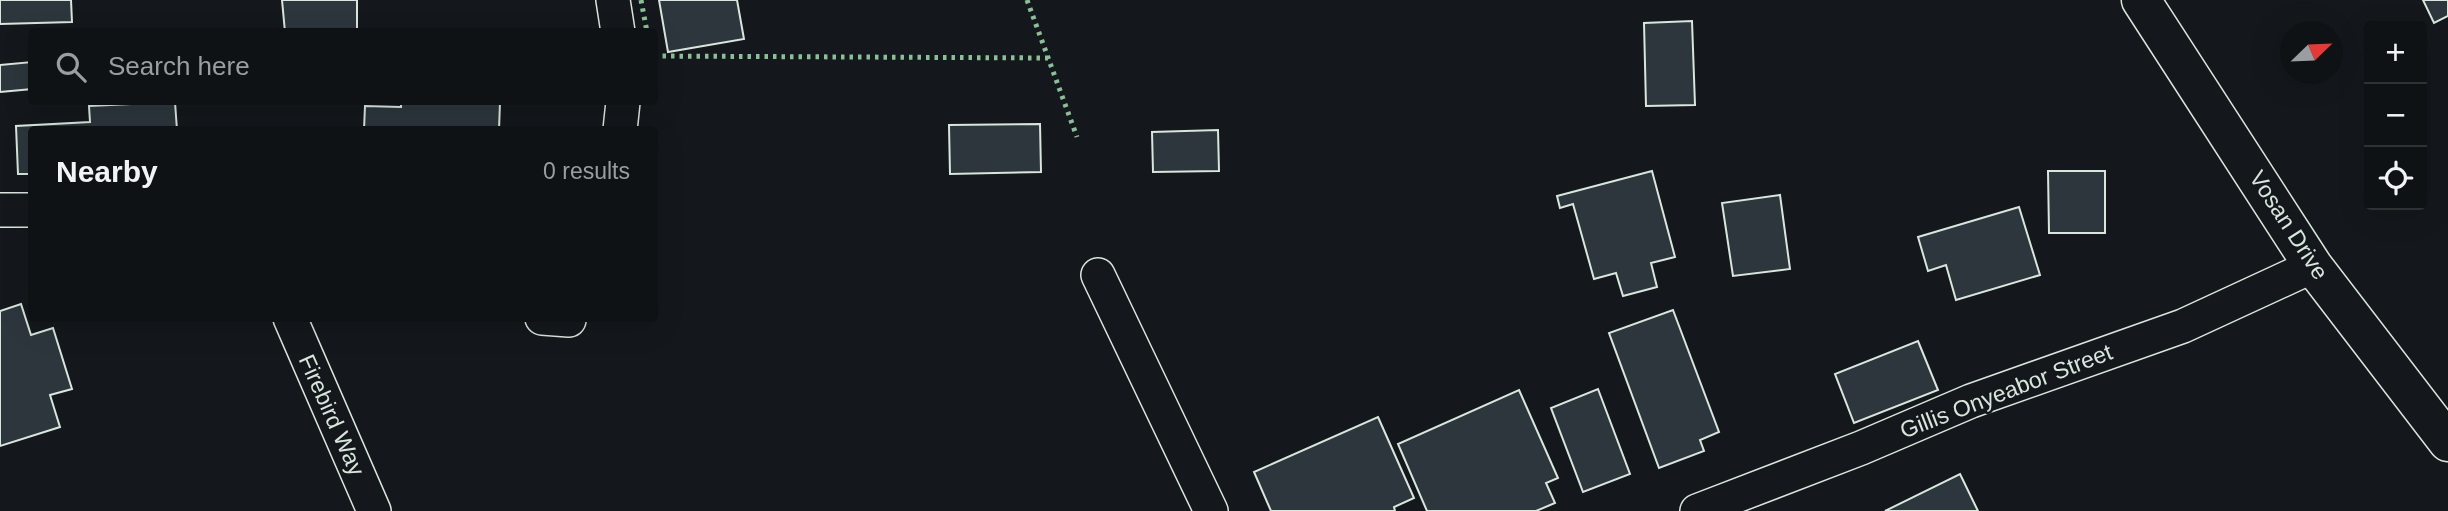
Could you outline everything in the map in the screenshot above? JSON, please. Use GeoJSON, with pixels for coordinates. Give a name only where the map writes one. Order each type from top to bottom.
{"type":"FeatureCollection","features":[{"type":"Feature","properties":{"kind":"street"},"geometry":{"type":"LineString","coordinates":[[613,0],[617,28]]}},
{"type":"Feature","properties":{"kind":"street","name":"Vosan Drive"},"geometry":{"type":"LineString","coordinates":[[2141,0],[2314,266],[2448,442]]}},
{"type":"Feature","properties":{"kind":"street"},"geometry":{"type":"LineString","coordinates":[[620,126],[623,105]]}},
{"type":"Feature","properties":{"kind":"street"},"geometry":{"type":"LineString","coordinates":[[0,210],[28,210]]}},
{"type":"Feature","properties":{"kind":"street","name":"Gillis Onyeabor Street"},"geometry":{"type":"LineString","coordinates":[[1697,511],[1861,449],[1971,401],[2183,326],[2314,266]]}},
{"type":"Feature","properties":{"kind":"street"},"geometry":{"type":"LineString","coordinates":[[1097,275],[1211,511]]}},
{"type":"Feature","properties":{"kind":"street","name":"Firebird Way"},"geometry":{"type":"LineString","coordinates":[[292,322],[374,511]]}},
{"type":"Feature","properties":{"kind":"building"},"geometry":{"type":"Polygon","coordinates":[[[0,0],[71,0],[72,22],[0,24],[0,0]]]}},
{"type":"Feature","properties":{"kind":"building"},"geometry":{"type":"Polygon","coordinates":[[[282,0],[357,0],[357,28],[285,28],[282,0]]]}},
{"type":"Feature","properties":{"kind":"building"},"geometry":{"type":"Polygon","coordinates":[[[659,0],[737,0],[744,39],[668,52],[659,0]]]}},
{"type":"Feature","properties":{"kind":"building"},"geometry":{"type":"Polygon","coordinates":[[[2423,0],[2448,0],[2448,16],[2434,23],[2423,0]]]}},
{"type":"Feature","properties":{"kind":"building"},"geometry":{"type":"Polygon","coordinates":[[[1692,21],[1695,105],[1646,106],[1644,23],[1692,21]]]}},
{"type":"Feature","properties":{"kind":"building"},"geometry":{"type":"Polygon","coordinates":[[[28,62],[28,89],[0,92],[0,65],[28,62]]]}},
{"type":"Feature","properties":{"kind":"building"},"geometry":{"type":"Polygon","coordinates":[[[175,105],[177,126],[28,126],[28,174],[18,174],[16,126],[90,122],[89,106],[175,105]]]}},
{"type":"Feature","properties":{"kind":"building"},"geometry":{"type":"Polygon","coordinates":[[[500,105],[499,126],[364,126],[365,106],[500,105]]]}},
{"type":"Feature","properties":{"kind":"building"},"geometry":{"type":"Polygon","coordinates":[[[1040,124],[1041,172],[950,174],[949,125],[1040,124]]]}},
{"type":"Feature","properties":{"kind":"building"},"geometry":{"type":"Polygon","coordinates":[[[1218,130],[1219,171],[1153,172],[1152,132],[1218,130]]]}},
{"type":"Feature","properties":{"kind":"building"},"geometry":{"type":"Polygon","coordinates":[[[1652,171],[1675,257],[1651,263],[1657,287],[1623,296],[1616,273],[1594,279],[1573,204],[1560,208],[1557,196],[1652,171]]]}},
{"type":"Feature","properties":{"kind":"building"},"geometry":{"type":"Polygon","coordinates":[[[2048,171],[2105,171],[2105,233],[2049,233],[2048,171]]]}},
{"type":"Feature","properties":{"kind":"building"},"geometry":{"type":"Polygon","coordinates":[[[1780,195],[1790,269],[1733,276],[1722,203],[1780,195]]]}},
{"type":"Feature","properties":{"kind":"building"},"geometry":{"type":"Polygon","coordinates":[[[2019,207],[2040,275],[1956,300],[1946,265],[1928,271],[1918,237],[2019,207]]]}},
{"type":"Feature","properties":{"kind":"building"},"geometry":{"type":"Polygon","coordinates":[[[21,304],[31,335],[53,328],[72,389],[50,395],[60,427],[0,446],[0,311],[21,304]]]}},
{"type":"Feature","properties":{"kind":"building"},"geometry":{"type":"Polygon","coordinates":[[[1673,310],[1719,432],[1700,440],[1704,451],[1659,468],[1609,333],[1673,310]]]}},
{"type":"Feature","properties":{"kind":"building"},"geometry":{"type":"Polygon","coordinates":[[[1918,341],[1938,390],[1854,423],[1835,374],[1918,341]]]}},
{"type":"Feature","properties":{"kind":"building"},"geometry":{"type":"Polygon","coordinates":[[[1598,389],[1630,474],[1583,492],[1551,408],[1598,389]]]}},
{"type":"Feature","properties":{"kind":"building"},"geometry":{"type":"Polygon","coordinates":[[[1519,390],[1558,478],[1546,483],[1555,503],[1536,511],[1427,511],[1398,444],[1519,390]]]}},
{"type":"Feature","properties":{"kind":"building"},"geometry":{"type":"Polygon","coordinates":[[[1378,417],[1414,498],[1394,507],[1395,511],[1271,511],[1254,472],[1378,417]]]}},
{"type":"Feature","properties":{"kind":"building"},"geometry":{"type":"Polygon","coordinates":[[[1960,474],[1978,511],[1885,511],[1960,474]]]}},
{"type":"Feature","properties":{"kind":"hedge"},"geometry":{"type":"LineString","coordinates":[[641,0],[646,28]]}},
{"type":"Feature","properties":{"kind":"hedge"},"geometry":{"type":"LineString","coordinates":[[1027,0],[1077,137]]}},
{"type":"Feature","properties":{"kind":"hedge"},"geometry":{"type":"LineString","coordinates":[[658,56],[1048,58]]}}]}
